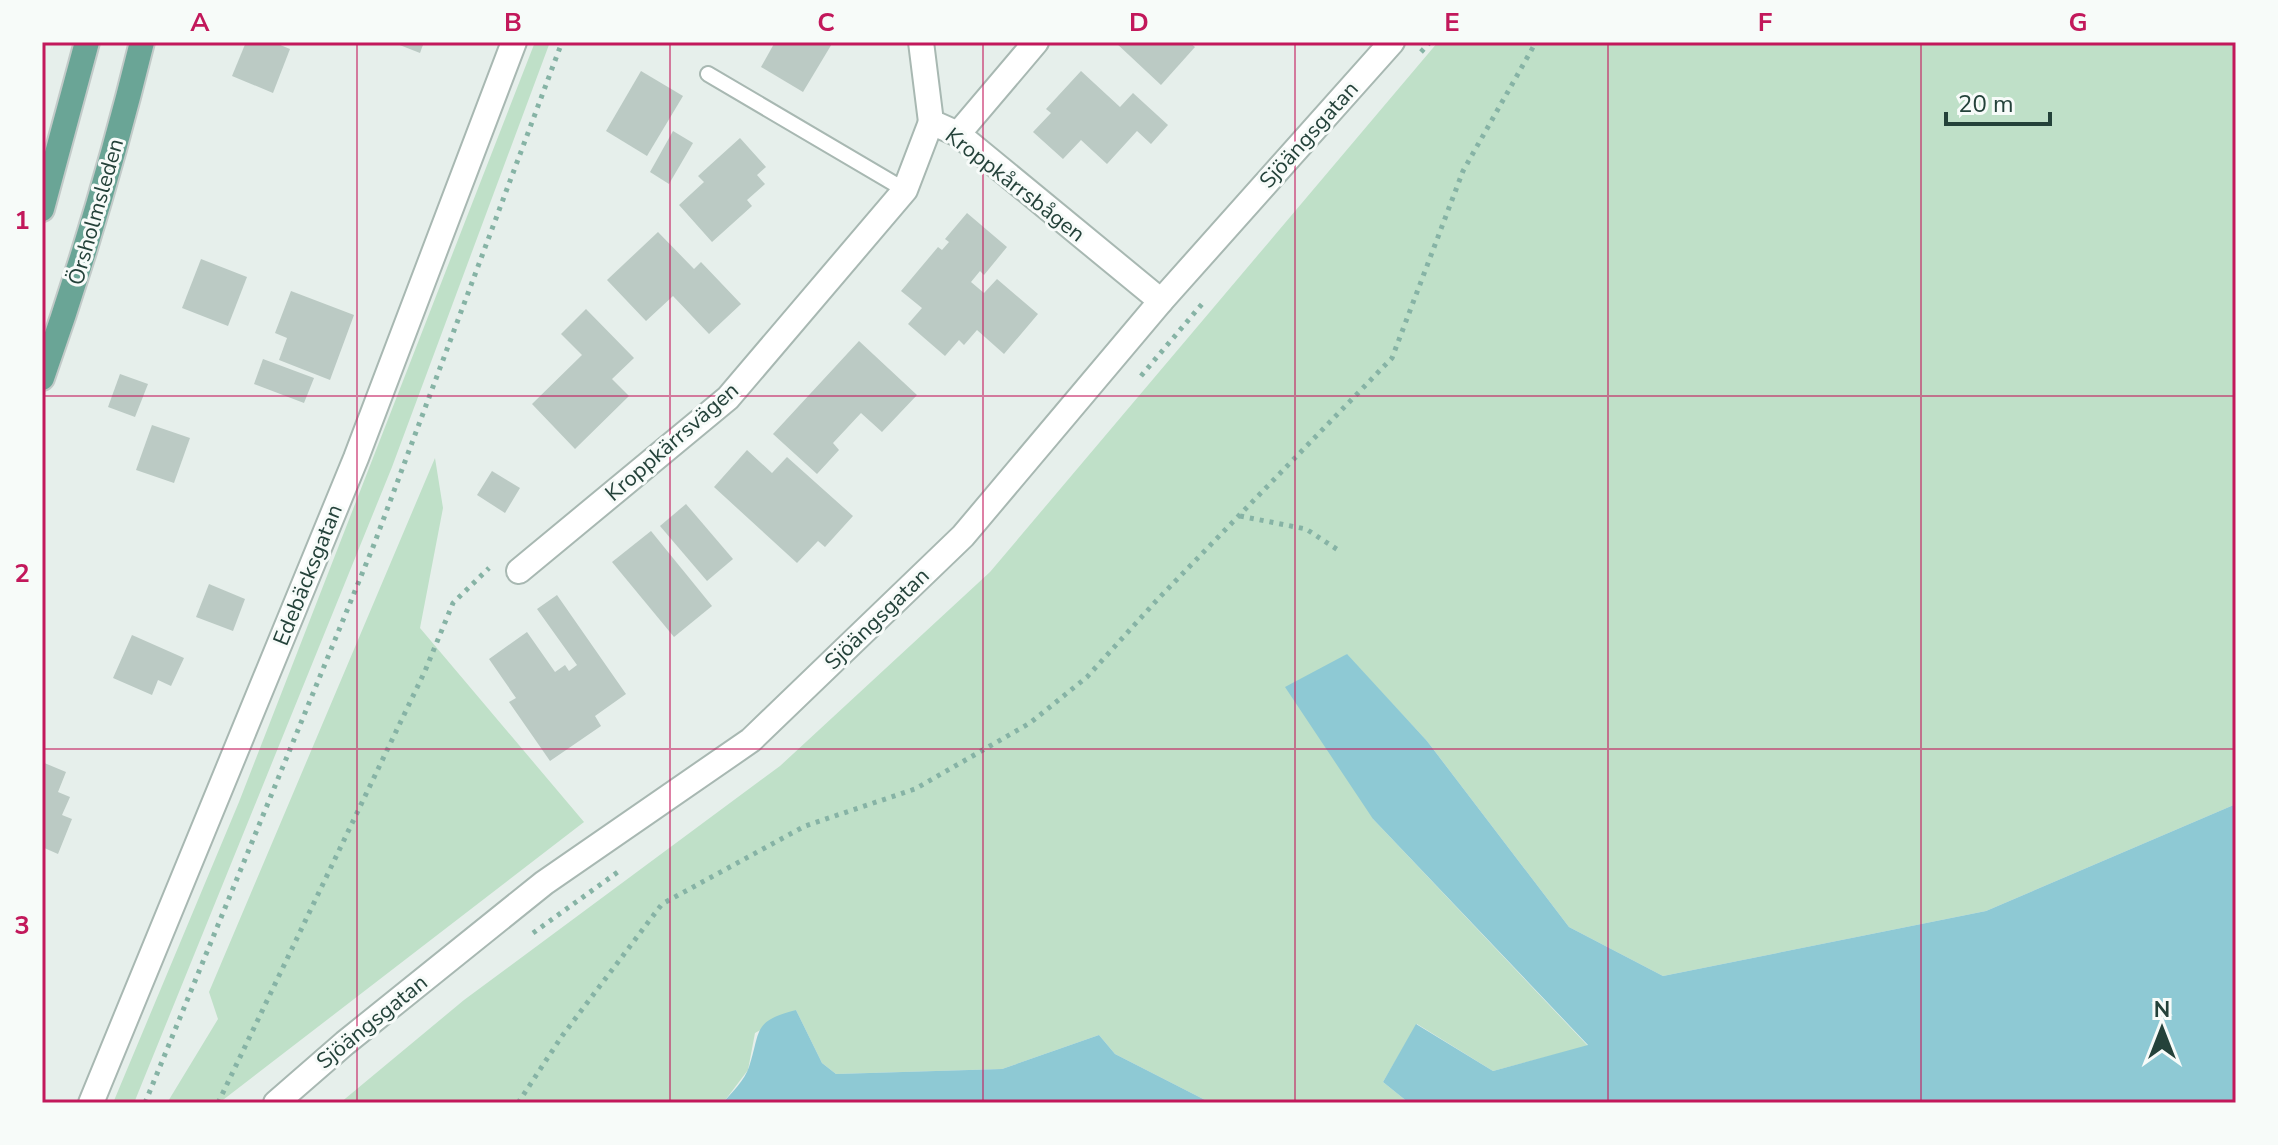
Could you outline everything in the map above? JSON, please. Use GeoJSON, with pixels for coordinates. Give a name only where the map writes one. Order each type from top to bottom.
{"type":"FeatureCollection","features":[{"type":"Feature","properties":{"kind":"main road"},"geometry":{"type":"LineString","coordinates":[[42,209],[87,42]]}},
{"type":"Feature","properties":{"kind":"main road","name":"Örsholmsleden"},"geometry":{"type":"LineString","coordinates":[[42,378],[83,260],[142,42]]}},
{"type":"Feature","properties":{"kind":"street","name":"Edebäcksgatan"},"geometry":{"type":"LineString","coordinates":[[91,1103],[356,458],[514,42]]}},
{"type":"Feature","properties":{"kind":"street","name":"Kroppkårrsbågen"},"geometry":{"type":"LineString","coordinates":[[921,42],[931,122],[958,134],[1161,301]]}},
{"type":"Feature","properties":{"kind":"street"},"geometry":{"type":"LineString","coordinates":[[958,134],[1036,42]]}},
{"type":"Feature","properties":{"kind":"street","name":"Sjöängsgatan"},"geometry":{"type":"LineString","coordinates":[[276,1103],[345,1043],[544,883],[751,740],[963,536],[1161,301],[1392,42]]}},
{"type":"Feature","properties":{"kind":"street","name":"Kroppkärrsvägen"},"geometry":{"type":"LineString","coordinates":[[519,571],[728,398],[905,190],[931,122]]}},
{"type":"Feature","properties":{"kind":"lane"},"geometry":{"type":"LineString","coordinates":[[708,74],[905,190]]}},
{"type":"Feature","properties":{"kind":"path"},"geometry":{"type":"LineString","coordinates":[[145,1103],[373,547],[562,42]]}},
{"type":"Feature","properties":{"kind":"path"},"geometry":{"type":"LineString","coordinates":[[518,1103],[562,1036],[662,904],[805,826],[915,789],[1030,723],[1087,677],[1392,358],[1463,171],[1536,42]]}},
{"type":"Feature","properties":{"kind":"path"},"geometry":{"type":"LineString","coordinates":[[1239,516],[1268,519],[1306,529],[1338,550]]}},
{"type":"Feature","properties":{"kind":"path"},"geometry":{"type":"LineString","coordinates":[[218,1103],[425,671],[453,603],[499,559],[519,571]]}},
{"type":"Feature","properties":{"kind":"green space"},"geometry":{"type":"Polygon","coordinates":[[[535,42],[550,42],[392,467],[134,1103],[113,1103],[239,802],[535,42]]]}},
{"type":"Feature","properties":{"kind":"green space"},"geometry":{"type":"Polygon","coordinates":[[[1438,42],[2236,42],[2236,804],[1986,911],[1663,976],[1569,927],[1427,741],[1346,654],[1373,819],[1588,1046],[1493,1071],[1417,1024],[1383,1082],[1409,1103],[1211,1103],[1115,1054],[1099,1035],[1002,1069],[836,1074],[822,1063],[796,1010],[755,1033],[748,1070],[723,1103],[340,1103],[464,1000],[780,766],[990,572],[1438,42]]]}},
{"type":"Feature","properties":{"kind":"green space"},"geometry":{"type":"Polygon","coordinates":[[[435,458],[443,508],[420,628],[584,822],[219,1103],[167,1103],[218,1019],[209,992],[435,458]]]}},
{"type":"Feature","properties":{"kind":"water"},"geometry":{"type":"Polygon","coordinates":[[[1347,654],[1427,741],[1569,927],[1663,976],[1986,911],[2236,804],[2236,1103],[1409,1103],[1383,1082],[1416,1024],[1493,1071],[1588,1045],[1373,819],[1285,687],[1347,654]]]}},
{"type":"Feature","properties":{"kind":"water"},"geometry":{"type":"Polygon","coordinates":[[[796,1010],[822,1063],[836,1074],[1002,1069],[1099,1035],[1115,1054],[1211,1103],[723,1103],[747,1072],[760,1029],[772,1018],[796,1010]]]}},
{"type":"Feature","properties":{"kind":"building"},"geometry":{"type":"Polygon","coordinates":[[[246,42],[273,42],[290,49],[273,93],[232,76],[246,42]]]}},
{"type":"Feature","properties":{"kind":"building"},"geometry":{"type":"Polygon","coordinates":[[[392,42],[424,42],[420,53],[392,42]]]}},
{"type":"Feature","properties":{"kind":"building"},"geometry":{"type":"Polygon","coordinates":[[[775,42],[833,42],[803,92],[761,67],[775,42]]]}},
{"type":"Feature","properties":{"kind":"building"},"geometry":{"type":"Polygon","coordinates":[[[1115,42],[1189,42],[1195,47],[1161,85],[1115,42]]]}},
{"type":"Feature","properties":{"kind":"building"},"geometry":{"type":"Polygon","coordinates":[[[641,71],[683,96],[647,156],[606,131],[641,71]]]}},
{"type":"Feature","properties":{"kind":"building"},"geometry":{"type":"Polygon","coordinates":[[[1081,71],[1120,107],[1133,93],[1168,125],[1151,144],[1137,131],[1107,164],[1081,140],[1063,159],[1033,132],[1051,113],[1046,109],[1081,71]]]}},
{"type":"Feature","properties":{"kind":"building"},"geometry":{"type":"Polygon","coordinates":[[[673,131],[693,143],[669,184],[650,172],[673,131]]]}},
{"type":"Feature","properties":{"kind":"building"},"geometry":{"type":"Polygon","coordinates":[[[740,138],[766,167],[757,175],[765,184],[747,200],[752,206],[712,242],[679,205],[704,182],[698,176],[740,138]]]}},
{"type":"Feature","properties":{"kind":"building"},"geometry":{"type":"Polygon","coordinates":[[[967,213],[1007,247],[984,275],[980,271],[971,282],[984,293],[997,279],[1038,314],[1004,354],[977,330],[964,345],[959,340],[945,356],[908,324],[922,308],[901,291],[938,247],[942,250],[949,242],[945,239],[967,213]]]}},
{"type":"Feature","properties":{"kind":"building"},"geometry":{"type":"Polygon","coordinates":[[[658,232],[694,269],[701,262],[741,304],[709,334],[673,296],[646,321],[607,280],[658,232]]]}},
{"type":"Feature","properties":{"kind":"building"},"geometry":{"type":"Polygon","coordinates":[[[201,259],[247,277],[228,326],[182,308],[201,259]]]}},
{"type":"Feature","properties":{"kind":"building"},"geometry":{"type":"Polygon","coordinates":[[[291,291],[354,315],[330,380],[279,360],[287,338],[275,333],[291,291]]]}},
{"type":"Feature","properties":{"kind":"building"},"geometry":{"type":"Polygon","coordinates":[[[586,309],[634,358],[612,379],[629,396],[575,449],[532,404],[582,355],[561,334],[586,309]]]}},
{"type":"Feature","properties":{"kind":"building"},"geometry":{"type":"Polygon","coordinates":[[[859,341],[917,395],[882,432],[861,413],[833,443],[839,450],[817,474],[773,434],[859,341]]]}},
{"type":"Feature","properties":{"kind":"building"},"geometry":{"type":"Polygon","coordinates":[[[263,359],[314,378],[304,403],[254,384],[263,359]]]}},
{"type":"Feature","properties":{"kind":"building"},"geometry":{"type":"Polygon","coordinates":[[[120,374],[148,384],[135,417],[108,407],[120,374]]]}},
{"type":"Feature","properties":{"kind":"building"},"geometry":{"type":"Polygon","coordinates":[[[152,425],[190,438],[174,483],[136,470],[152,425]]]}},
{"type":"Feature","properties":{"kind":"building"},"geometry":{"type":"Polygon","coordinates":[[[747,450],[772,473],[787,457],[853,516],[825,547],[818,541],[797,563],[714,487],[747,450]]]}},
{"type":"Feature","properties":{"kind":"building"},"geometry":{"type":"Polygon","coordinates":[[[492,471],[520,488],[505,513],[477,495],[492,471]]]}},
{"type":"Feature","properties":{"kind":"building"},"geometry":{"type":"Polygon","coordinates":[[[686,504],[733,559],[707,581],[660,526],[686,504]]]}},
{"type":"Feature","properties":{"kind":"building"},"geometry":{"type":"Polygon","coordinates":[[[651,531],[712,606],[674,637],[612,562],[651,531]]]}},
{"type":"Feature","properties":{"kind":"building"},"geometry":{"type":"Polygon","coordinates":[[[209,584],[245,599],[233,631],[196,617],[209,584]]]}},
{"type":"Feature","properties":{"kind":"building"},"geometry":{"type":"Polygon","coordinates":[[[557,595],[626,694],[595,716],[601,726],[550,761],[509,702],[516,698],[489,659],[527,632],[555,672],[565,665],[569,671],[577,665],[537,609],[557,595]]]}},
{"type":"Feature","properties":{"kind":"building"},"geometry":{"type":"Polygon","coordinates":[[[132,635],[184,658],[171,686],[158,680],[152,695],[113,678],[132,635]]]}},
{"type":"Feature","properties":{"kind":"building"},"geometry":{"type":"Polygon","coordinates":[[[42,762],[66,772],[58,792],[70,797],[62,815],[72,819],[58,854],[42,847],[42,762]]]}}]}
